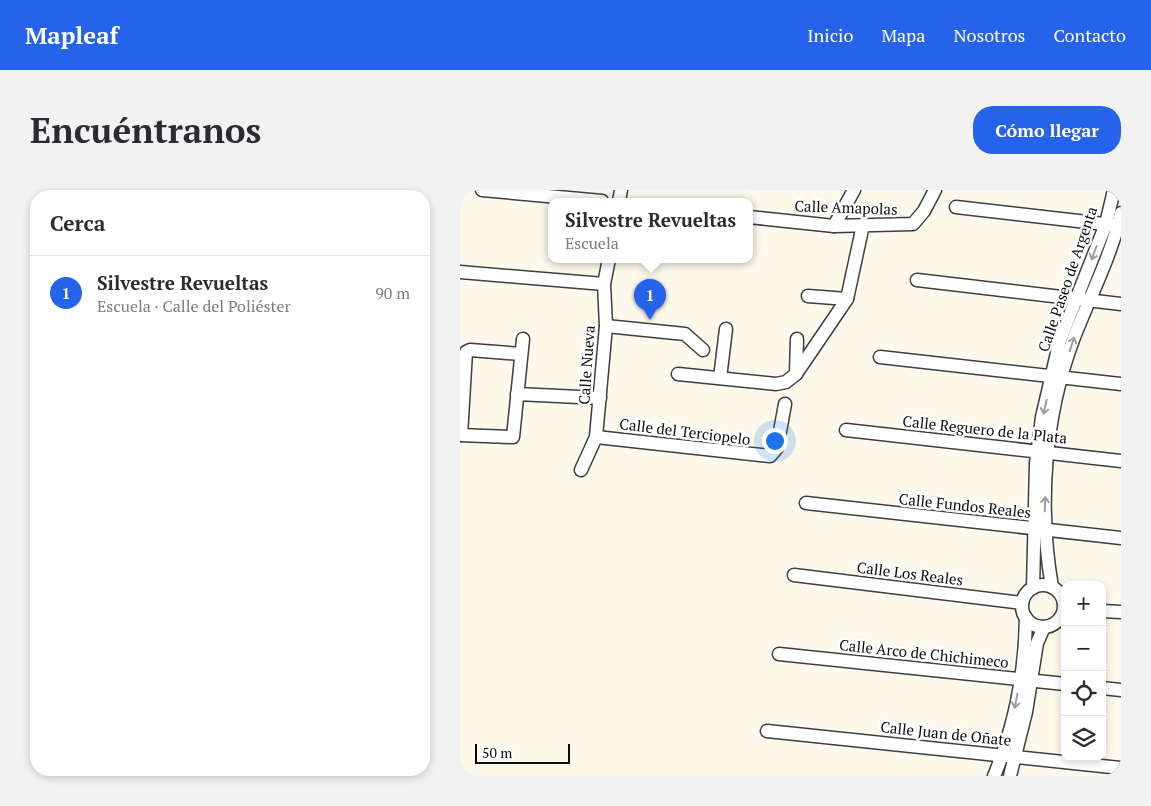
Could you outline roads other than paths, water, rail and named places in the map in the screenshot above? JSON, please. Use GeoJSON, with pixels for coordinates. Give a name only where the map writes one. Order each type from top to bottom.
{"type":"FeatureCollection","features":[{"type":"Feature","properties":{"kind":"street"},"geometry":{"type":"LineString","coordinates":[[482,190],[569,198]]}},
{"type":"Feature","properties":{"kind":"street"},"geometry":{"type":"LineString","coordinates":[[834,226],[854,190]]}},
{"type":"Feature","properties":{"kind":"street","name":"Calle Amapolas"},"geometry":{"type":"LineString","coordinates":[[753,217],[834,226],[912,224],[924,211],[935,190]]}},
{"type":"Feature","properties":{"kind":"street","name":"Calle Paseo de Argenta"},"geometry":{"type":"LineString","coordinates":[[1057,377],[1089,300],[1115,225],[1114,190]]}},
{"type":"Feature","properties":{"kind":"street"},"geometry":{"type":"LineString","coordinates":[[956,208],[1115,225]]}},
{"type":"Feature","properties":{"kind":"street","name":"Calle Paseo de Argenta"},"geometry":{"type":"LineString","coordinates":[[1033,588],[1040,529],[1042,452],[1057,377],[1060,340],[1075,299],[1121,213]]}},
{"type":"Feature","properties":{"kind":"street"},"geometry":{"type":"LineString","coordinates":[[678,374],[776,384],[791,378],[847,299],[863,225]]}},
{"type":"Feature","properties":{"kind":"street","name":"Calle Nueva"},"geometry":{"type":"LineString","coordinates":[[581,470],[596,437],[606,326],[604,284],[608,263]]}},
{"type":"Feature","properties":{"kind":"street"},"geometry":{"type":"LineString","coordinates":[[460,272],[604,284]]}},
{"type":"Feature","properties":{"kind":"street"},"geometry":{"type":"LineString","coordinates":[[917,280],[1121,304]]}},
{"type":"Feature","properties":{"kind":"street"},"geometry":{"type":"LineString","coordinates":[[808,296],[847,299]]}},
{"type":"Feature","properties":{"kind":"street"},"geometry":{"type":"LineString","coordinates":[[606,326],[685,334],[703,350]]}},
{"type":"Feature","properties":{"kind":"street"},"geometry":{"type":"LineString","coordinates":[[720,378],[726,329]]}},
{"type":"Feature","properties":{"kind":"street"},"geometry":{"type":"LineString","coordinates":[[521,354],[470,350],[466,352],[460,435],[513,437],[523,339]]}},
{"type":"Feature","properties":{"kind":"street"},"geometry":{"type":"LineString","coordinates":[[791,378],[796,339]]}},
{"type":"Feature","properties":{"kind":"street"},"geometry":{"type":"LineString","coordinates":[[880,357],[1121,384]]}},
{"type":"Feature","properties":{"kind":"street"},"geometry":{"type":"LineString","coordinates":[[517,394],[600,398]]}},
{"type":"Feature","properties":{"kind":"street","name":"Calle del Terciopelo"},"geometry":{"type":"LineString","coordinates":[[596,437],[770,456],[777,448],[785,404]]}},
{"type":"Feature","properties":{"kind":"street","name":"Calle Reguero de la Plata"},"geometry":{"type":"LineString","coordinates":[[846,430],[1121,461]]}},
{"type":"Feature","properties":{"kind":"street","name":"Calle Fundos Reales"},"geometry":{"type":"LineString","coordinates":[[806,504],[1121,538]]}},
{"type":"Feature","properties":{"kind":"street","name":"Calle Paseo de Argenta"},"geometry":{"type":"LineString","coordinates":[[1040,529],[1052,587]]}},
{"type":"Feature","properties":{"kind":"street","name":"Calle Los Reales"},"geometry":{"type":"LineString","coordinates":[[794,575],[1022,603]]}},
{"type":"Feature","properties":{"kind":"street"},"geometry":{"type":"LineString","coordinates":[[1010,776],[1016,757],[1026,680],[1026,618],[1022,603],[1026,594],[1033,588],[1043,585],[1052,587],[1061,595]]}},
{"type":"Feature","properties":{"kind":"street"},"geometry":{"type":"LineString","coordinates":[[1106,611],[1121,612]]}},
{"type":"Feature","properties":{"kind":"street"},"geometry":{"type":"LineString","coordinates":[[1026,618],[1037,626],[1044,627],[1058,622],[1061,616]]}},
{"type":"Feature","properties":{"kind":"street"},"geometry":{"type":"LineString","coordinates":[[994,776],[1003,755],[1037,643],[1044,627]]}},
{"type":"Feature","properties":{"kind":"street","name":"Calle Arco de Chichimeco"},"geometry":{"type":"LineString","coordinates":[[779,654],[1061,684]]}},
{"type":"Feature","properties":{"kind":"street"},"geometry":{"type":"LineString","coordinates":[[1106,688],[1121,690]]}},
{"type":"Feature","properties":{"kind":"street","name":"Calle Juan de Oñate"},"geometry":{"type":"LineString","coordinates":[[767,731],[1121,768]]}},
{"type":"Feature","properties":{"kind":"place","name":"Silvestre Revueltas"},"geometry":{"type":"Point","coordinates":[650,320]}}]}
